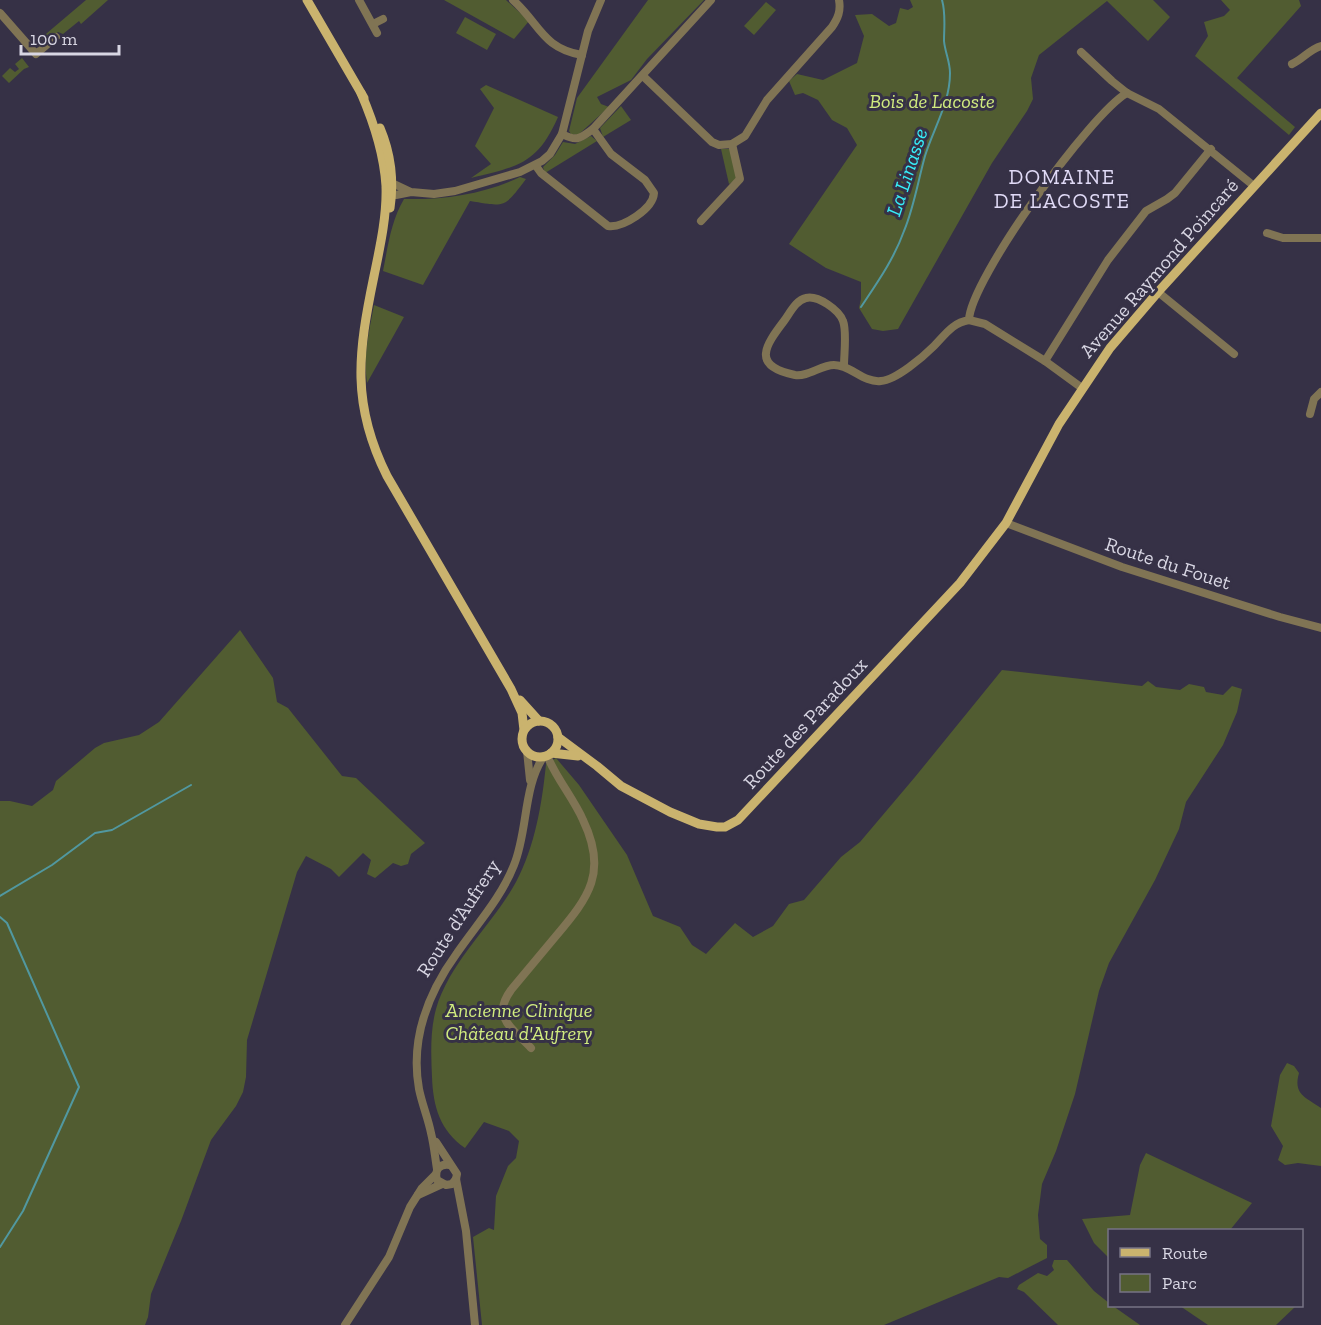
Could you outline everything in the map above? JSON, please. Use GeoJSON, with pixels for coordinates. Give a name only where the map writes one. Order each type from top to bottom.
{"type":"FeatureCollection","features":[{"type":"Feature","properties":{"kind":"main road"},"geometry":{"type":"LineString","coordinates":[[307,0],[361,93],[378,136],[390,189],[362,340],[359,376],[372,442],[387,476],[511,689],[522,713],[524,730],[522,741],[527,751],[538,756],[567,753],[591,761]]}},
{"type":"Feature","properties":{"kind":"main road","name":"Avenue Raymond Poincaré"},"geometry":{"type":"LineString","coordinates":[[1006,523],[1059,424],[1110,348],[1321,113]]}},
{"type":"Feature","properties":{"kind":"main road","name":"Route des Paradoux"},"geometry":{"type":"LineString","coordinates":[[591,761],[621,786],[670,812],[708,826],[725,827],[731,824],[747,813],[945,601],[1006,523]]}},
{"type":"Feature","properties":{"kind":"main road"},"geometry":{"type":"LineString","coordinates":[[511,689],[539,721]]}},
{"type":"Feature","properties":{"kind":"main road"},"geometry":{"type":"LineString","coordinates":[[524,730],[533,722],[549,723],[558,737],[591,761]]}},
{"type":"Feature","properties":{"kind":"main road"},"geometry":{"type":"LineString","coordinates":[[547,755],[557,743],[558,737]]}},
{"type":"Feature","properties":{"kind":"street"},"geometry":{"type":"LineString","coordinates":[[359,0],[377,33]]}},
{"type":"Feature","properties":{"kind":"street"},"geometry":{"type":"LineString","coordinates":[[513,0],[552,44],[566,52],[582,55]]}},
{"type":"Feature","properties":{"kind":"street"},"geometry":{"type":"LineString","coordinates":[[390,189],[434,194],[455,191],[536,166],[550,154],[562,134],[588,32],[601,0]]}},
{"type":"Feature","properties":{"kind":"street"},"geometry":{"type":"LineString","coordinates":[[562,134],[574,139],[593,129],[711,0]]}},
{"type":"Feature","properties":{"kind":"street"},"geometry":{"type":"LineString","coordinates":[[643,76],[712,142],[719,145],[732,144],[745,136],[767,100],[832,27],[838,18],[839,0]]}},
{"type":"Feature","properties":{"kind":"street"},"geometry":{"type":"LineString","coordinates":[[1,16],[36,54],[56,37]]}},
{"type":"Feature","properties":{"kind":"street"},"geometry":{"type":"LineString","coordinates":[[373,24],[383,19]]}},
{"type":"Feature","properties":{"kind":"street"},"geometry":{"type":"LineString","coordinates":[[1292,64],[1304,58],[1314,48],[1321,46]]}},
{"type":"Feature","properties":{"kind":"street"},"geometry":{"type":"LineString","coordinates":[[1082,52],[1127,93],[1159,109],[1254,186]]}},
{"type":"Feature","properties":{"kind":"street"},"geometry":{"type":"LineString","coordinates":[[969,320],[969,312],[986,276],[1035,201],[1074,145],[1120,96],[1127,93]]}},
{"type":"Feature","properties":{"kind":"street"},"geometry":{"type":"LineString","coordinates":[[536,166],[541,173],[608,226],[621,226],[650,205],[654,193],[645,180],[611,154],[593,129]]}},
{"type":"Feature","properties":{"kind":"street"},"geometry":{"type":"LineString","coordinates":[[701,221],[740,179],[732,144]]}},
{"type":"Feature","properties":{"kind":"street"},"geometry":{"type":"LineString","coordinates":[[1044,361],[1108,260],[1146,211],[1175,192],[1211,149]]}},
{"type":"Feature","properties":{"kind":"street"},"geometry":{"type":"LineString","coordinates":[[1267,233],[1283,238],[1321,238]]}},
{"type":"Feature","properties":{"kind":"street"},"geometry":{"type":"LineString","coordinates":[[1158,292],[1234,354]]}},
{"type":"Feature","properties":{"kind":"street"},"geometry":{"type":"LineString","coordinates":[[844,366],[843,321],[838,313],[816,298],[807,298],[798,302],[766,347],[766,357],[771,365],[793,374],[806,374],[827,366],[844,366],[868,379],[883,381],[932,348],[953,326],[969,320],[985,324],[1082,388]]}},
{"type":"Feature","properties":{"kind":"street"},"geometry":{"type":"LineString","coordinates":[[1310,414],[1314,399],[1321,392]]}},
{"type":"Feature","properties":{"kind":"street","name":"Route du Fouet"},"geometry":{"type":"LineString","coordinates":[[1006,523],[1122,567],[1321,628]]}},
{"type":"Feature","properties":{"kind":"street","name":"Route d'Aufrery"},"geometry":{"type":"LineString","coordinates":[[527,751],[530,764],[530,793]]}},
{"type":"Feature","properties":{"kind":"street"},"geometry":{"type":"LineString","coordinates":[[531,1048],[505,1021],[501,1012],[502,1005],[511,990],[582,905],[591,887],[594,874],[590,835],[547,755]]}},
{"type":"Feature","properties":{"kind":"street","name":"Route d'Aufrery"},"geometry":{"type":"LineString","coordinates":[[436,1172],[431,1133],[422,1103],[417,1067],[417,1048],[424,1012],[441,975],[495,901],[509,875],[524,834],[530,793],[537,766],[547,755]]}},
{"type":"Feature","properties":{"kind":"street","name":"Route d'Aufrery"},"geometry":{"type":"LineString","coordinates":[[431,1133],[450,1165]]}},
{"type":"Feature","properties":{"kind":"street"},"geometry":{"type":"LineString","coordinates":[[345,1325],[384,1266],[410,1207],[422,1188],[445,1164],[450,1165],[456,1171],[463,1212],[475,1325]]}},
{"type":"Feature","properties":{"kind":"street"},"geometry":{"type":"LineString","coordinates":[[436,1172],[437,1180],[455,1196],[463,1212]]}},
{"type":"Feature","properties":{"kind":"street"},"geometry":{"type":"LineString","coordinates":[[418,1195],[452,1184],[456,1179]]}},
{"type":"Feature","properties":{"kind":"green space"},"geometry":{"type":"Polygon","coordinates":[[[86,0],[108,0],[81,24],[79,21],[63,34],[58,32],[47,40],[40,39],[86,0]]]}},
{"type":"Feature","properties":{"kind":"green space"},"geometry":{"type":"Polygon","coordinates":[[[444,0],[506,0],[529,21],[514,39],[444,0]]]}},
{"type":"Feature","properties":{"kind":"green space"},"geometry":{"type":"Polygon","coordinates":[[[648,0],[704,0],[647,59],[631,80],[597,97],[601,104],[609,107],[578,135],[571,134],[569,131],[577,98],[648,0]]]}},
{"type":"Feature","properties":{"kind":"green space","name":"Bois de Lacoste"},"geometry":{"type":"Polygon","coordinates":[[[910,0],[1153,0],[1170,17],[1148,41],[1107,1],[1039,55],[1031,78],[1033,99],[1027,111],[992,163],[898,329],[883,331],[872,329],[859,308],[861,282],[826,268],[789,244],[857,145],[847,128],[832,120],[818,100],[803,93],[795,95],[789,81],[797,74],[823,80],[857,63],[864,36],[855,15],[872,14],[889,26],[896,23],[900,8],[908,10],[913,7],[910,0]]]}},
{"type":"Feature","properties":{"kind":"green space"},"geometry":{"type":"Polygon","coordinates":[[[1221,0],[1299,0],[1301,6],[1237,78],[1295,127],[1289,135],[1195,56],[1208,36],[1204,22],[1224,16],[1230,10],[1221,0]]]}},
{"type":"Feature","properties":{"kind":"green space"},"geometry":{"type":"Polygon","coordinates":[[[766,2],[776,10],[754,35],[744,26],[766,2]]]}},
{"type":"Feature","properties":{"kind":"green space"},"geometry":{"type":"Polygon","coordinates":[[[465,17],[496,34],[487,50],[456,33],[465,17]]]}},
{"type":"Feature","properties":{"kind":"green space"},"geometry":{"type":"Polygon","coordinates":[[[22,58],[29,67],[9,83],[2,76],[10,68],[15,72],[19,69],[15,64],[22,58]]]}},
{"type":"Feature","properties":{"kind":"green space"},"geometry":{"type":"Polygon","coordinates":[[[486,85],[558,117],[550,133],[534,154],[514,166],[471,178],[491,164],[475,146],[494,108],[480,89],[486,85]]]}},
{"type":"Feature","properties":{"kind":"green space"},"geometry":{"type":"Polygon","coordinates":[[[621,106],[631,120],[603,137],[600,128],[621,106]]]}},
{"type":"Feature","properties":{"kind":"green space"},"geometry":{"type":"Polygon","coordinates":[[[591,136],[597,141],[545,173],[543,167],[555,155],[563,142],[575,144],[591,136]]]}},
{"type":"Feature","properties":{"kind":"green space"},"geometry":{"type":"Polygon","coordinates":[[[721,149],[731,149],[738,179],[729,184],[721,149]]]}},
{"type":"Feature","properties":{"kind":"green space"},"geometry":{"type":"Polygon","coordinates":[[[520,177],[526,179],[513,196],[503,203],[470,201],[423,285],[383,271],[393,225],[404,199],[463,195],[492,188],[520,177]]]}},
{"type":"Feature","properties":{"kind":"green space"},"geometry":{"type":"Polygon","coordinates":[[[374,305],[404,317],[367,383],[366,354],[374,305]]]}},
{"type":"Feature","properties":{"kind":"green space"},"geometry":{"type":"Polygon","coordinates":[[[240,630],[273,678],[277,702],[288,708],[342,776],[356,778],[425,843],[411,854],[408,864],[401,866],[393,863],[375,878],[367,874],[371,860],[363,853],[339,877],[331,869],[306,856],[297,872],[247,1040],[246,1077],[243,1092],[236,1106],[211,1140],[151,1294],[145,1325],[0,1325],[0,801],[32,806],[53,790],[56,781],[95,748],[104,743],[139,735],[159,722],[240,630]]]}},
{"type":"Feature","properties":{"kind":"green space","name":"Ancienne Clinique Château d'Aufrery"},"geometry":{"type":"Polygon","coordinates":[[[1002,670],[1142,686],[1148,681],[1156,687],[1180,690],[1189,684],[1204,687],[1206,692],[1223,695],[1232,686],[1242,689],[1237,712],[1223,745],[1186,802],[1179,829],[1155,880],[1109,963],[1099,991],[1075,1094],[1042,1184],[1038,1215],[1040,1239],[1047,1245],[1047,1258],[1008,1278],[999,1277],[884,1325],[482,1325],[473,1237],[489,1228],[494,1230],[496,1196],[508,1166],[516,1158],[519,1141],[509,1131],[484,1122],[465,1148],[449,1134],[436,1108],[434,1098],[431,1043],[436,1009],[442,992],[461,959],[506,898],[523,868],[537,824],[546,764],[556,758],[579,785],[627,855],[653,916],[680,927],[692,945],[706,954],[735,923],[753,937],[773,926],[789,904],[804,900],[841,857],[860,842],[1002,670]]]}},
{"type":"Feature","properties":{"kind":"green space"},"geometry":{"type":"Polygon","coordinates":[[[1287,1063],[1294,1066],[1299,1073],[1298,1086],[1305,1098],[1321,1108],[1321,1166],[1298,1163],[1285,1165],[1278,1160],[1283,1146],[1271,1126],[1280,1075],[1287,1063]]]}},
{"type":"Feature","properties":{"kind":"green space"},"geometry":{"type":"Polygon","coordinates":[[[1146,1153],[1252,1203],[1231,1229],[1108,1229],[1108,1257],[1094,1243],[1082,1219],[1130,1215],[1140,1165],[1146,1153]]]}},
{"type":"Feature","properties":{"kind":"green space"},"geometry":{"type":"Polygon","coordinates":[[[1054,1260],[1067,1260],[1094,1291],[1108,1302],[1108,1307],[1114,1307],[1140,1325],[1058,1325],[1024,1292],[1017,1289],[1019,1285],[1038,1273],[1047,1276],[1054,1270],[1052,1266],[1054,1260]]]}},
{"type":"Feature","properties":{"kind":"green space"},"geometry":{"type":"Polygon","coordinates":[[[1181,1307],[1295,1307],[1276,1325],[1208,1325],[1181,1307]]]}},
{"type":"Feature","properties":{"kind":"waterway","name":"La Linasse"},"geometry":{"type":"LineString","coordinates":[[861,307],[885,270],[900,241],[911,213],[925,156],[947,95],[950,69],[944,41],[942,0]]}},
{"type":"Feature","properties":{"kind":"waterway"},"geometry":{"type":"LineString","coordinates":[[0,896],[52,865],[95,833],[112,830],[191,785]]}},
{"type":"Feature","properties":{"kind":"waterway"},"geometry":{"type":"LineString","coordinates":[[0,917],[7,923],[79,1087],[23,1211],[0,1247]]}},
{"type":"Feature","properties":{"kind":"district","name":"DOMAINE DE LACOSTE"},"geometry":{"type":"Point","coordinates":[1062,189]}}]}
